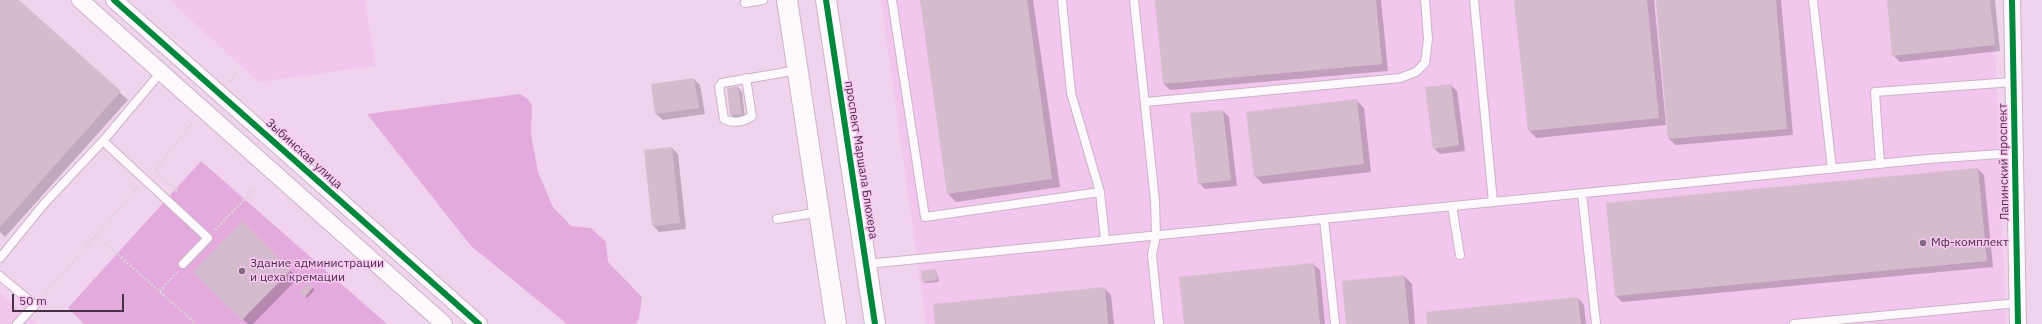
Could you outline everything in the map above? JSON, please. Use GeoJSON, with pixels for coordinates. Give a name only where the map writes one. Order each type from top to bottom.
{"type":"FeatureCollection","features":[{"type":"Feature","properties":{"kind":"street"},"geometry":{"type":"LineString","coordinates":[[80,0],[444,324]]}},
{"type":"Feature","properties":{"kind":"street","name":"Зыбинская улица"},"geometry":{"type":"LineString","coordinates":[[114,0],[479,324]]}},
{"type":"Feature","properties":{"kind":"street"},"geometry":{"type":"LineString","coordinates":[[787,0],[836,324]]}},
{"type":"Feature","properties":{"kind":"street","name":"проспект Маршала Блюхера"},"geometry":{"type":"LineString","coordinates":[[826,0],[875,324]]}},
{"type":"Feature","properties":{"kind":"street","name":"Лапинский проспект"},"geometry":{"type":"LineString","coordinates":[[2012,0],[2018,324]]}},
{"type":"Feature","properties":{"kind":"street"},"geometry":{"type":"LineString","coordinates":[[387,273],[402,256]]}},
{"type":"Feature","properties":{"kind":"lane"},"geometry":{"type":"LineString","coordinates":[[745,3],[763,0]]}},
{"type":"Feature","properties":{"kind":"lane"},"geometry":{"type":"LineString","coordinates":[[892,0],[925,217],[1100,192]]}},
{"type":"Feature","properties":{"kind":"lane"},"geometry":{"type":"LineString","coordinates":[[1062,0],[1071,93],[1100,192],[1105,240]]}},
{"type":"Feature","properties":{"kind":"lane"},"geometry":{"type":"LineString","coordinates":[[1134,0],[1146,102],[1155,201],[1156,235],[1152,255],[1159,324]]}},
{"type":"Feature","properties":{"kind":"lane"},"geometry":{"type":"LineString","coordinates":[[1146,102],[1400,78],[1416,72],[1425,64],[1428,39],[1425,0]]}},
{"type":"Feature","properties":{"kind":"lane"},"geometry":{"type":"LineString","coordinates":[[1474,0],[1493,202]]}},
{"type":"Feature","properties":{"kind":"lane"},"geometry":{"type":"LineString","coordinates":[[1813,0],[1832,168]]}},
{"type":"Feature","properties":{"kind":"lane"},"geometry":{"type":"LineString","coordinates":[[746,78],[752,116],[745,120],[730,122],[724,119],[719,86],[722,82],[746,78],[798,70]]}},
{"type":"Feature","properties":{"kind":"lane"},"geometry":{"type":"LineString","coordinates":[[0,258],[43,204],[103,141],[161,72]]}},
{"type":"Feature","properties":{"kind":"lane"},"geometry":{"type":"LineString","coordinates":[[1880,164],[1875,92],[2013,82]]}},
{"type":"Feature","properties":{"kind":"lane"},"geometry":{"type":"LineString","coordinates":[[103,141],[208,238],[183,264]]}},
{"type":"Feature","properties":{"kind":"lane"},"geometry":{"type":"LineString","coordinates":[[866,264],[1832,168],[2014,153]]}},
{"type":"Feature","properties":{"kind":"lane"},"geometry":{"type":"LineString","coordinates":[[1582,193],[1596,324]]}},
{"type":"Feature","properties":{"kind":"lane"},"geometry":{"type":"LineString","coordinates":[[1452,206],[1460,255]]}},
{"type":"Feature","properties":{"kind":"lane"},"geometry":{"type":"LineString","coordinates":[[777,219],[820,212]]}},
{"type":"Feature","properties":{"kind":"lane"},"geometry":{"type":"LineString","coordinates":[[1324,219],[1335,324]]}},
{"type":"Feature","properties":{"kind":"lane"},"geometry":{"type":"LineString","coordinates":[[0,276],[35,305],[17,324]]}},
{"type":"Feature","properties":{"kind":"lane"},"geometry":{"type":"LineString","coordinates":[[1794,324],[2018,302]]}},
{"type":"Feature","properties":{"kind":"path"},"geometry":{"type":"LineString","coordinates":[[178,191],[154,170],[188,128]]}},
{"type":"Feature","properties":{"kind":"path"},"geometry":{"type":"LineString","coordinates":[[35,305],[142,184]]}},
{"type":"Feature","properties":{"kind":"path"},"geometry":{"type":"LineString","coordinates":[[208,238],[254,189]]}},
{"type":"Feature","properties":{"kind":"path"},"geometry":{"type":"LineString","coordinates":[[97,236],[196,324]]}},
{"type":"Feature","properties":{"kind":"path"},"geometry":{"type":"LineString","coordinates":[[160,291],[183,264]]}},
{"type":"Feature","properties":{"kind":"shaded area"},"geometry":{"type":"Polygon","coordinates":[[[169,0],[365,0],[376,66],[259,82],[169,0]]]}},
{"type":"Feature","properties":{"kind":"shaded area"},"geometry":{"type":"Polygon","coordinates":[[[881,0],[1990,0],[1995,45],[2006,324],[926,324],[881,0]]]}},
{"type":"Feature","properties":{"kind":"shaded area"},"geometry":{"type":"Polygon","coordinates":[[[520,94],[528,99],[532,106],[531,134],[538,172],[553,207],[571,226],[591,228],[606,242],[608,262],[642,297],[639,318],[636,324],[567,324],[471,246],[367,114],[520,94]]]}},
{"type":"Feature","properties":{"kind":"shaded area"},"geometry":{"type":"Polygon","coordinates":[[[201,161],[387,324],[84,324],[68,308],[201,161]]]}},
{"type":"Feature","properties":{"kind":"shaded area"},"geometry":{"type":"Polygon","coordinates":[[[0,293],[26,315],[37,324],[0,324],[0,293]]]}},
{"type":"Feature","properties":{"kind":"building"},"geometry":{"type":"Polygon","coordinates":[[[0,0],[19,0],[121,91],[0,227],[0,0]]]}},
{"type":"Feature","properties":{"kind":"building"},"geometry":{"type":"Polygon","coordinates":[[[920,0],[1027,0],[1052,179],[947,194],[920,0]]]}},
{"type":"Feature","properties":{"kind":"building"},"geometry":{"type":"Polygon","coordinates":[[[1155,0],[1376,0],[1382,64],[1163,84],[1155,0]]]}},
{"type":"Feature","properties":{"kind":"building"},"geometry":{"type":"Polygon","coordinates":[[[1514,0],[1647,0],[1659,118],[1528,131],[1514,0]]]}},
{"type":"Feature","properties":{"kind":"building"},"geometry":{"type":"Polygon","coordinates":[[[1656,0],[1776,0],[1787,129],[1668,139],[1656,0]]]}},
{"type":"Feature","properties":{"kind":"building"},"geometry":{"type":"Polygon","coordinates":[[[1887,0],[1990,0],[1995,45],[1892,56],[1887,0]]]}},
{"type":"Feature","properties":{"kind":"building"},"geometry":{"type":"Polygon","coordinates":[[[694,78],[699,108],[655,114],[651,84],[694,78]]]}},
{"type":"Feature","properties":{"kind":"building"},"geometry":{"type":"Polygon","coordinates":[[[1451,84],[1459,145],[1433,149],[1425,87],[1451,84]]]}},
{"type":"Feature","properties":{"kind":"building"},"geometry":{"type":"Polygon","coordinates":[[[738,86],[742,114],[730,115],[727,88],[738,86]]]}},
{"type":"Feature","properties":{"kind":"building"},"geometry":{"type":"Polygon","coordinates":[[[1357,99],[1364,164],[1254,177],[1246,112],[1357,99]]]}},
{"type":"Feature","properties":{"kind":"building"},"geometry":{"type":"Polygon","coordinates":[[[1223,110],[1231,180],[1198,184],[1190,113],[1223,110]]]}},
{"type":"Feature","properties":{"kind":"building"},"geometry":{"type":"Polygon","coordinates":[[[672,147],[680,223],[652,226],[644,150],[672,147]]]}},
{"type":"Feature","properties":{"kind":"building"},"geometry":{"type":"Polygon","coordinates":[[[1978,168],[1987,261],[1615,296],[1606,203],[1978,168]]]}},
{"type":"Feature","properties":{"kind":"building","name":"Здание администрации и цеха кремации"},"geometry":{"type":"Polygon","coordinates":[[[242,221],[291,270],[242,320],[193,272],[242,221]]]}},
{"type":"Feature","properties":{"kind":"building"},"geometry":{"type":"Polygon","coordinates":[[[1314,263],[1320,324],[1184,324],[1179,277],[1314,263]]]}},
{"type":"Feature","properties":{"kind":"building"},"geometry":{"type":"Polygon","coordinates":[[[936,269],[937,280],[922,282],[921,271],[936,269]]]}},
{"type":"Feature","properties":{"kind":"building"},"geometry":{"type":"Polygon","coordinates":[[[1404,275],[1409,324],[1346,324],[1342,281],[1404,275]]]}},
{"type":"Feature","properties":{"kind":"building"},"geometry":{"type":"Polygon","coordinates":[[[308,283],[313,287],[305,297],[300,292],[308,283]]]}},
{"type":"Feature","properties":{"kind":"building"},"geometry":{"type":"Polygon","coordinates":[[[1105,287],[1108,324],[935,324],[933,304],[1105,287]]]}},
{"type":"Feature","properties":{"kind":"building"},"geometry":{"type":"Polygon","coordinates":[[[1578,297],[1581,324],[1427,324],[1426,312],[1578,297]]]}},
{"type":"Feature","properties":{"kind":"cycle path"},"geometry":{"type":"LineString","coordinates":[[114,0],[479,324]]}},
{"type":"Feature","properties":{"kind":"cycle path"},"geometry":{"type":"LineString","coordinates":[[826,0],[875,324]]}},
{"type":"Feature","properties":{"kind":"cycle path"},"geometry":{"type":"LineString","coordinates":[[2012,0],[2018,324]]}},
{"type":"Feature","properties":{"kind":"place","name":"Мф-комплект"},"geometry":{"type":"Point","coordinates":[1923,243]}},
{"type":"Feature","properties":{"kind":"place","name":"Здание администрации и цеха кремации"},"geometry":{"type":"Point","coordinates":[242,271]}}]}
